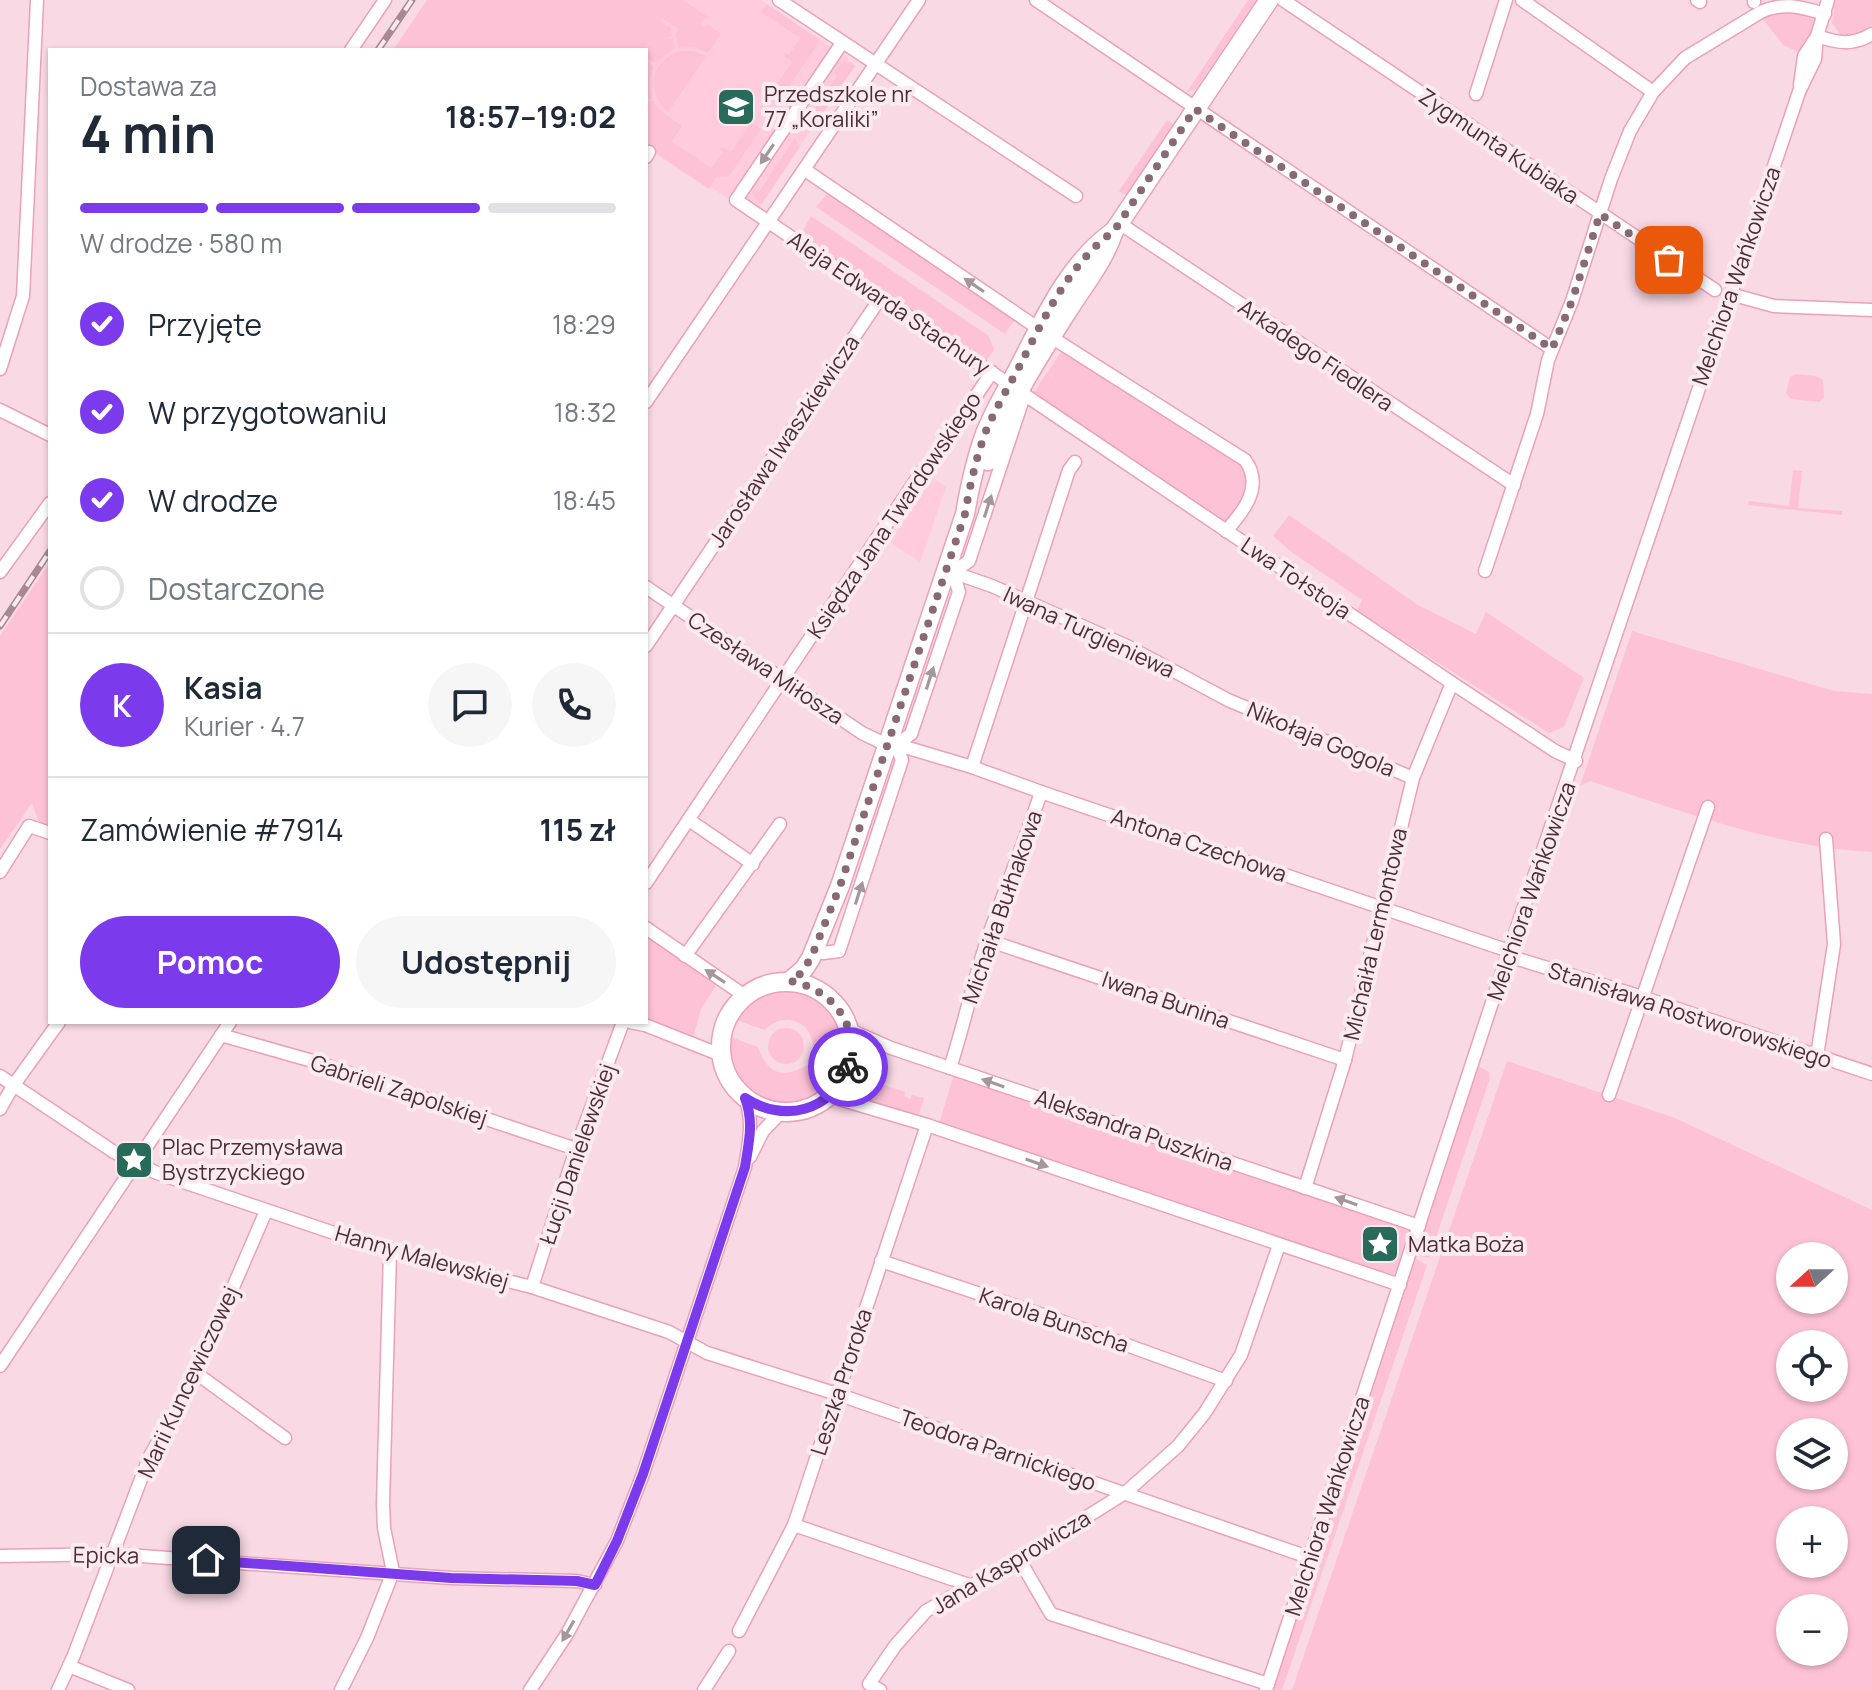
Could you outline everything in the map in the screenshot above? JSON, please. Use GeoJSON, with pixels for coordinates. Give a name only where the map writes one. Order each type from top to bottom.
{"type":"FeatureCollection","features":[{"type":"Feature","properties":{"kind":"street"},"geometry":{"type":"LineString","coordinates":[[0,369],[23,296],[37,0]]}},
{"type":"Feature","properties":{"kind":"street"},"geometry":{"type":"LineString","coordinates":[[352,48],[385,0]]}},
{"type":"Feature","properties":{"kind":"street"},"geometry":{"type":"LineString","coordinates":[[779,0],[1076,196]]}},
{"type":"Feature","properties":{"kind":"street"},"geometry":{"type":"LineString","coordinates":[[648,399],[919,0]]}},
{"type":"Feature","properties":{"kind":"street"},"geometry":{"type":"LineString","coordinates":[[1036,0],[1552,349]]}},
{"type":"Feature","properties":{"kind":"street"},"geometry":{"type":"LineString","coordinates":[[950,571],[969,561],[1018,390],[1077,269],[1116,227],[1269,0]]}},
{"type":"Feature","properties":{"kind":"street","name":"Zygmunta Kubiaka"},"geometry":{"type":"LineString","coordinates":[[1283,0],[1715,290]]}},
{"type":"Feature","properties":{"kind":"street"},"geometry":{"type":"LineString","coordinates":[[1476,94],[1506,0]]}},
{"type":"Feature","properties":{"kind":"street"},"geometry":{"type":"LineString","coordinates":[[1522,0],[1653,92]]}},
{"type":"Feature","properties":{"kind":"street","name":"Melchiora Wańkowicza"},"geometry":{"type":"LineString","coordinates":[[1267,1687],[1508,953],[1576,761],[1799,92],[1804,56],[1817,36],[1828,0]]}},
{"type":"Feature","properties":{"kind":"street"},"geometry":{"type":"LineString","coordinates":[[1485,571],[1537,414],[1552,349],[1572,301],[1622,149],[1653,92],[1685,58],[1770,7],[1786,5],[1825,14]]}},
{"type":"Feature","properties":{"kind":"street"},"geometry":{"type":"LineString","coordinates":[[1817,36],[1844,43],[1870,38]]}},
{"type":"Feature","properties":{"kind":"street","name":"Aleja Edwarda Stachury"},"geometry":{"type":"LineString","coordinates":[[842,43],[736,200],[1018,390]]}},
{"type":"Feature","properties":{"kind":"street"},"geometry":{"type":"LineString","coordinates":[[805,170],[1045,332],[1245,460],[1253,476],[1251,494],[1242,512],[1226,531]]}},
{"type":"Feature","properties":{"kind":"street","name":"Arkadego Fiedlera"},"geometry":{"type":"LineString","coordinates":[[1116,227],[1514,485]]}},
{"type":"Feature","properties":{"kind":"street"},"geometry":{"type":"LineString","coordinates":[[1730,294],[1774,306],[1872,310]]}},
{"type":"Feature","properties":{"kind":"street","name":"Jarosława Iwaszkiewicza"},"geometry":{"type":"LineString","coordinates":[[648,643],[881,297]]}},
{"type":"Feature","properties":{"kind":"street","name":"Księdza Jana Twardowskiego"},"geometry":{"type":"LineString","coordinates":[[648,880],[922,471],[926,470],[992,372]]}},
{"type":"Feature","properties":{"kind":"street"},"geometry":{"type":"LineString","coordinates":[[790,981],[820,991],[833,1001],[850,1030],[850,1061],[840,1085],[829,1096],[815,1106],[781,1112],[768,1110],[745,1098],[733,1086],[721,1055],[726,1020],[745,996],[759,987],[790,981],[800,974],[811,958],[840,886],[950,571],[973,469],[986,432],[1018,390]]}},
{"type":"Feature","properties":{"kind":"street","name":"Lwa Tołstoja"},"geometry":{"type":"LineString","coordinates":[[1018,390],[1452,683],[1555,751],[1576,761]]}},
{"type":"Feature","properties":{"kind":"street"},"geometry":{"type":"LineString","coordinates":[[0,410],[48,434]]}},
{"type":"Feature","properties":{"kind":"street"},"geometry":{"type":"LineString","coordinates":[[972,767],[1069,470],[1075,462]]}},
{"type":"Feature","properties":{"kind":"street"},"geometry":{"type":"LineString","coordinates":[[0,572],[48,506]]}},
{"type":"Feature","properties":{"kind":"street","name":"Iwana Turgieniewa"},"geometry":{"type":"LineString","coordinates":[[950,571],[1027,601],[1127,646],[1228,700]]}},
{"type":"Feature","properties":{"kind":"street","name":"Czesława Miłosza"},"geometry":{"type":"LineString","coordinates":[[648,588],[865,735],[890,744]]}},
{"type":"Feature","properties":{"kind":"street","name":"Michaiła Lermontowa"},"geometry":{"type":"LineString","coordinates":[[1305,1188],[1345,1060],[1413,778],[1452,683]]}},
{"type":"Feature","properties":{"kind":"street","name":"Nikołaja Gogola"},"geometry":{"type":"LineString","coordinates":[[1228,700],[1413,778]]}},
{"type":"Feature","properties":{"kind":"street"},"geometry":{"type":"LineString","coordinates":[[823,953],[839,951],[902,760],[890,744]]}},
{"type":"Feature","properties":{"kind":"street","name":"Antona Czechowa"},"geometry":{"type":"LineString","coordinates":[[890,744],[972,767],[1381,906],[1508,953]]}},
{"type":"Feature","properties":{"kind":"street","name":"Michaiła Bułhakowa"},"geometry":{"type":"LineString","coordinates":[[950,1068],[987,940],[1012,868],[1023,849],[1041,792]]}},
{"type":"Feature","properties":{"kind":"street"},"geometry":{"type":"LineString","coordinates":[[1609,1095],[1708,807]]}},
{"type":"Feature","properties":{"kind":"street"},"geometry":{"type":"LineString","coordinates":[[689,820],[753,864]]}},
{"type":"Feature","properties":{"kind":"street"},"geometry":{"type":"LineString","coordinates":[[685,956],[780,824]]}},
{"type":"Feature","properties":{"kind":"street"},"geometry":{"type":"LineString","coordinates":[[0,872],[29,826],[48,832]]}},
{"type":"Feature","properties":{"kind":"street"},"geometry":{"type":"LineString","coordinates":[[1817,1056],[1834,944],[1826,839]]}},
{"type":"Feature","properties":{"kind":"street"},"geometry":{"type":"LineString","coordinates":[[820,991],[818,974],[840,886]]}},
{"type":"Feature","properties":{"kind":"street"},"geometry":{"type":"LineString","coordinates":[[648,929],[745,996]]}},
{"type":"Feature","properties":{"kind":"street","name":"Iwana Bunina"},"geometry":{"type":"LineString","coordinates":[[987,940],[1345,1060]]}},
{"type":"Feature","properties":{"kind":"street","name":"Stanisława Rostworowskiego"},"geometry":{"type":"LineString","coordinates":[[1508,953],[1872,1074]]}},
{"type":"Feature","properties":{"kind":"street"},"geometry":{"type":"LineString","coordinates":[[0,1109],[58,1024]]}},
{"type":"Feature","properties":{"kind":"street"},"geometry":{"type":"LineString","coordinates":[[0,1366],[229,1024]]}},
{"type":"Feature","properties":{"kind":"street","name":"Łucji Danielewskiej"},"geometry":{"type":"LineString","coordinates":[[532,1287],[576,1149],[622,1024]]}},
{"type":"Feature","properties":{"kind":"street"},"geometry":{"type":"LineString","coordinates":[[640,1024],[721,1055]]}},
{"type":"Feature","properties":{"kind":"street","name":"Aleksandra Puszkina"},"geometry":{"type":"LineString","coordinates":[[850,1030],[891,1048],[1419,1226]]}},
{"type":"Feature","properties":{"kind":"street","name":"Gabrieli Zapolskiej"},"geometry":{"type":"LineString","coordinates":[[221,1035],[342,1070],[576,1149]]}},
{"type":"Feature","properties":{"kind":"street","name":"Hanny Malewskiej"},"geometry":{"type":"LineString","coordinates":[[0,1076],[114,1152],[157,1173],[390,1252],[532,1287],[687,1340]]}},
{"type":"Feature","properties":{"kind":"street"},"geometry":{"type":"LineString","coordinates":[[829,1096],[927,1125],[1400,1285]]}},
{"type":"Feature","properties":{"kind":"street"},"geometry":{"type":"LineString","coordinates":[[745,1098],[752,1128],[745,1167]]}},
{"type":"Feature","properties":{"kind":"street"},"geometry":{"type":"LineString","coordinates":[[530,1690],[567,1634],[617,1541],[643,1474],[745,1167],[763,1131],[781,1112]]}},
{"type":"Feature","properties":{"kind":"street","name":"Leszka Proroka"},"geometry":{"type":"LineString","coordinates":[[739,1631],[794,1525],[927,1125]]}},
{"type":"Feature","properties":{"kind":"street","name":"Marii Kuncewiczowej"},"geometry":{"type":"LineString","coordinates":[[58,1690],[149,1458],[196,1373],[266,1211]]}},
{"type":"Feature","properties":{"kind":"street","name":"Jana Kasprowicza"},"geometry":{"type":"LineString","coordinates":[[874,1687],[895,1646],[926,1611],[1019,1559],[1125,1493],[1178,1446],[1204,1414],[1241,1355],[1279,1245]]}},
{"type":"Feature","properties":{"kind":"street"},"geometry":{"type":"LineString","coordinates":[[341,1690],[367,1638],[393,1572],[384,1528],[383,1503],[390,1252]]}},
{"type":"Feature","properties":{"kind":"street","name":"Karola Bunscha"},"geometry":{"type":"LineString","coordinates":[[881,1261],[1226,1381]]}},
{"type":"Feature","properties":{"kind":"street","name":"Teodora Parnickiego"},"geometry":{"type":"LineString","coordinates":[[687,1340],[707,1353],[837,1394],[1311,1558]]}},
{"type":"Feature","properties":{"kind":"street"},"geometry":{"type":"LineString","coordinates":[[196,1373],[285,1438]]}},
{"type":"Feature","properties":{"kind":"street"},"geometry":{"type":"LineString","coordinates":[[794,1525],[969,1585]]}},
{"type":"Feature","properties":{"kind":"street","name":"Epicka"},"geometry":{"type":"LineString","coordinates":[[0,1556],[113,1554],[451,1578],[577,1581],[595,1585]]}},
{"type":"Feature","properties":{"kind":"street"},"geometry":{"type":"LineString","coordinates":[[1019,1559],[1051,1614],[1267,1687]]}},
{"type":"Feature","properties":{"kind":"street"},"geometry":{"type":"LineString","coordinates":[[704,1690],[729,1651]]}},
{"type":"Feature","properties":{"kind":"street"},"geometry":{"type":"LineString","coordinates":[[69,1666],[128,1690]]}},
{"type":"Feature","properties":{"kind":"shaded area"},"geometry":{"type":"Polygon","coordinates":[[[427,0],[683,0],[711,19],[705,18],[701,24],[705,27],[707,24],[721,34],[708,53],[694,47],[678,48],[676,33],[679,29],[662,18],[662,22],[671,28],[672,37],[667,38],[673,39],[674,49],[656,63],[648,59],[648,48],[394,48],[427,0]]]}},
{"type":"Feature","properties":{"kind":"shaded area","name":"Przedszkole nr 77 „Koraliki”"},"geometry":{"type":"Polygon","coordinates":[[[605,0],[761,0],[848,58],[851,71],[753,216],[648,144],[648,48],[572,48],[605,0]]]}},
{"type":"Feature","properties":{"kind":"shaded area"},"geometry":{"type":"Polygon","coordinates":[[[1248,0],[1256,0],[1196,89],[1186,93],[1248,0]]]}},
{"type":"Feature","properties":{"kind":"shaded area"},"geometry":{"type":"Polygon","coordinates":[[[1835,0],[1872,0],[1872,25],[1852,37],[1840,34],[1832,23],[1835,0]]]}},
{"type":"Feature","properties":{"kind":"shaded area"},"geometry":{"type":"Polygon","coordinates":[[[767,4],[820,41],[781,98],[772,91],[792,62],[784,56],[785,53],[789,55],[800,38],[761,12],[767,4]]]}},
{"type":"Feature","properties":{"kind":"shaded area"},"geometry":{"type":"Polygon","coordinates":[[[1793,10],[1816,20],[1801,53],[1783,45],[1763,19],[1764,14],[1793,10]]]}},
{"type":"Feature","properties":{"kind":"shaded area"},"geometry":{"type":"Polygon","coordinates":[[[693,51],[706,56],[668,112],[656,95],[654,77],[670,55],[693,51]]]}},
{"type":"Feature","properties":{"kind":"shaded area"},"geometry":{"type":"Polygon","coordinates":[[[845,62],[855,66],[810,132],[802,127],[837,76],[834,71],[845,62]]]}},
{"type":"Feature","properties":{"kind":"shaded area"},"geometry":{"type":"Polygon","coordinates":[[[648,63],[654,66],[649,82],[652,98],[648,99],[648,63]]]}},
{"type":"Feature","properties":{"kind":"shaded area"},"geometry":{"type":"Polygon","coordinates":[[[653,101],[682,126],[672,142],[711,168],[723,152],[720,150],[722,147],[731,152],[751,123],[761,129],[729,176],[717,177],[709,189],[648,148],[648,102],[653,101]]]}},
{"type":"Feature","properties":{"kind":"shaded area"},"geometry":{"type":"Polygon","coordinates":[[[1167,120],[1175,126],[1127,197],[1119,191],[1167,120]]]}},
{"type":"Feature","properties":{"kind":"shaded area"},"geometry":{"type":"Polygon","coordinates":[[[795,138],[799,148],[762,204],[754,196],[755,188],[758,193],[795,138]]]}},
{"type":"Feature","properties":{"kind":"shaded area"},"geometry":{"type":"Polygon","coordinates":[[[828,193],[1015,319],[1005,334],[816,207],[828,193]]]}},
{"type":"Feature","properties":{"kind":"shaded area"},"geometry":{"type":"Polygon","coordinates":[[[811,216],[989,336],[994,350],[986,361],[800,237],[811,216]]]}},
{"type":"Feature","properties":{"kind":"shaded area"},"geometry":{"type":"Polygon","coordinates":[[[1061,352],[1076,358],[1245,467],[1247,489],[1231,520],[1223,522],[1032,395],[1061,352]]]}},
{"type":"Feature","properties":{"kind":"shaded area"},"geometry":{"type":"Polygon","coordinates":[[[1796,374],[1823,380],[1824,398],[1819,402],[1791,399],[1786,393],[1790,377],[1796,374]]]}},
{"type":"Feature","properties":{"kind":"shaded area"},"geometry":{"type":"Polygon","coordinates":[[[1793,470],[1802,471],[1798,508],[1842,511],[1842,515],[1748,505],[1749,501],[1789,506],[1793,470]]]}},
{"type":"Feature","properties":{"kind":"shaded area"},"geometry":{"type":"Polygon","coordinates":[[[933,478],[946,487],[920,562],[890,542],[933,478]]]}},
{"type":"Feature","properties":{"kind":"shaded area"},"geometry":{"type":"Polygon","coordinates":[[[1289,515],[1418,605],[1476,634],[1486,612],[1584,678],[1564,727],[1549,733],[1357,611],[1362,600],[1273,536],[1289,515]]]}},
{"type":"Feature","properties":{"kind":"shaded area"},"geometry":{"type":"Polygon","coordinates":[[[48,565],[48,827],[39,823],[32,803],[0,849],[0,636],[48,565]]]}},
{"type":"Feature","properties":{"kind":"shaded area"},"geometry":{"type":"Polygon","coordinates":[[[1632,631],[1834,691],[1872,694],[1872,852],[1836,849],[1764,835],[1590,781],[1580,786],[1632,631]]]}},
{"type":"Feature","properties":{"kind":"shaded area"},"geometry":{"type":"Polygon","coordinates":[[[648,935],[718,983],[701,1009],[693,1038],[648,1021],[648,935]]]}},
{"type":"Feature","properties":{"kind":"shaded area"},"geometry":{"type":"Polygon","coordinates":[[[777,987],[805,991],[827,1005],[841,1028],[845,1056],[813,1045],[807,1029],[795,1021],[780,1021],[765,1030],[733,1019],[751,998],[777,987]]]}},
{"type":"Feature","properties":{"kind":"shaded area"},"geometry":{"type":"Polygon","coordinates":[[[786,1028],[799,1033],[804,1046],[799,1059],[786,1064],[773,1059],[768,1046],[773,1033],[786,1028]]]}},
{"type":"Feature","properties":{"kind":"shaded area"},"geometry":{"type":"Polygon","coordinates":[[[728,1036],[758,1047],[767,1064],[778,1072],[792,1072],[809,1064],[839,1073],[824,1091],[807,1102],[788,1106],[768,1102],[751,1093],[738,1079],[729,1060],[728,1036]]]}},
{"type":"Feature","properties":{"kind":"shaded area"},"geometry":{"type":"Polygon","coordinates":[[[1507,1061],[1675,1118],[1872,1210],[1872,1690],[1292,1690],[1507,1061]]]}},
{"type":"Feature","properties":{"kind":"shaded area"},"geometry":{"type":"Polygon","coordinates":[[[1478,1066],[1489,1072],[1490,1078],[1429,1258],[1416,1255],[1478,1066]]]}},
{"type":"Feature","properties":{"kind":"shaded area"},"geometry":{"type":"Polygon","coordinates":[[[958,1075],[1409,1229],[1411,1233],[1398,1274],[1391,1275],[939,1124],[953,1077],[958,1075]]]}},
{"type":"Feature","properties":{"kind":"shaded area"},"geometry":{"type":"Polygon","coordinates":[[[867,1079],[905,1092],[904,1096],[910,1099],[912,1095],[924,1098],[919,1114],[915,1116],[856,1097],[867,1079]]]}},
{"type":"Feature","properties":{"kind":"shaded area"},"geometry":{"type":"Polygon","coordinates":[[[1415,1258],[1427,1265],[1282,1690],[1272,1690],[1415,1258]]]}},
{"type":"Feature","properties":{"kind":"railway"},"geometry":{"type":"LineString","coordinates":[[379,48],[412,0]]}},
{"type":"Feature","properties":{"kind":"railway"},"geometry":{"type":"LineString","coordinates":[[0,626],[48,554]]}},
{"type":"Feature","properties":{"kind":"way so far"},"geometry":{"type":"LineString","coordinates":[[848,1067],[852,1046],[850,1030],[843,1015],[833,1001],[820,991],[790,981],[800,974],[811,958],[840,886],[965,514],[973,469],[986,432],[1033,339],[1064,287],[1102,239],[1114,231],[1195,109],[1552,349],[1572,301],[1600,214],[1669,260]]}},
{"type":"Feature","properties":{"kind":"place","name":"Przedszkole nr 77 „Koraliki”"},"geometry":{"type":"Point","coordinates":[736,107]}},
{"type":"Feature","properties":{"kind":"place","name":"Plac Przemysława Bystrzyckiego"},"geometry":{"type":"Point","coordinates":[134,1160]}},
{"type":"Feature","properties":{"kind":"place","name":"Matka Boża"},"geometry":{"type":"Point","coordinates":[1380,1244]}},
{"type":"Feature","properties":{"kind":"route"},"geometry":{"type":"LineString","coordinates":[[206,1560],[451,1578],[577,1581],[595,1585],[617,1541],[643,1474],[745,1167],[752,1119],[745,1098],[768,1110],[781,1112],[815,1106],[840,1085],[848,1067]]}}]}
